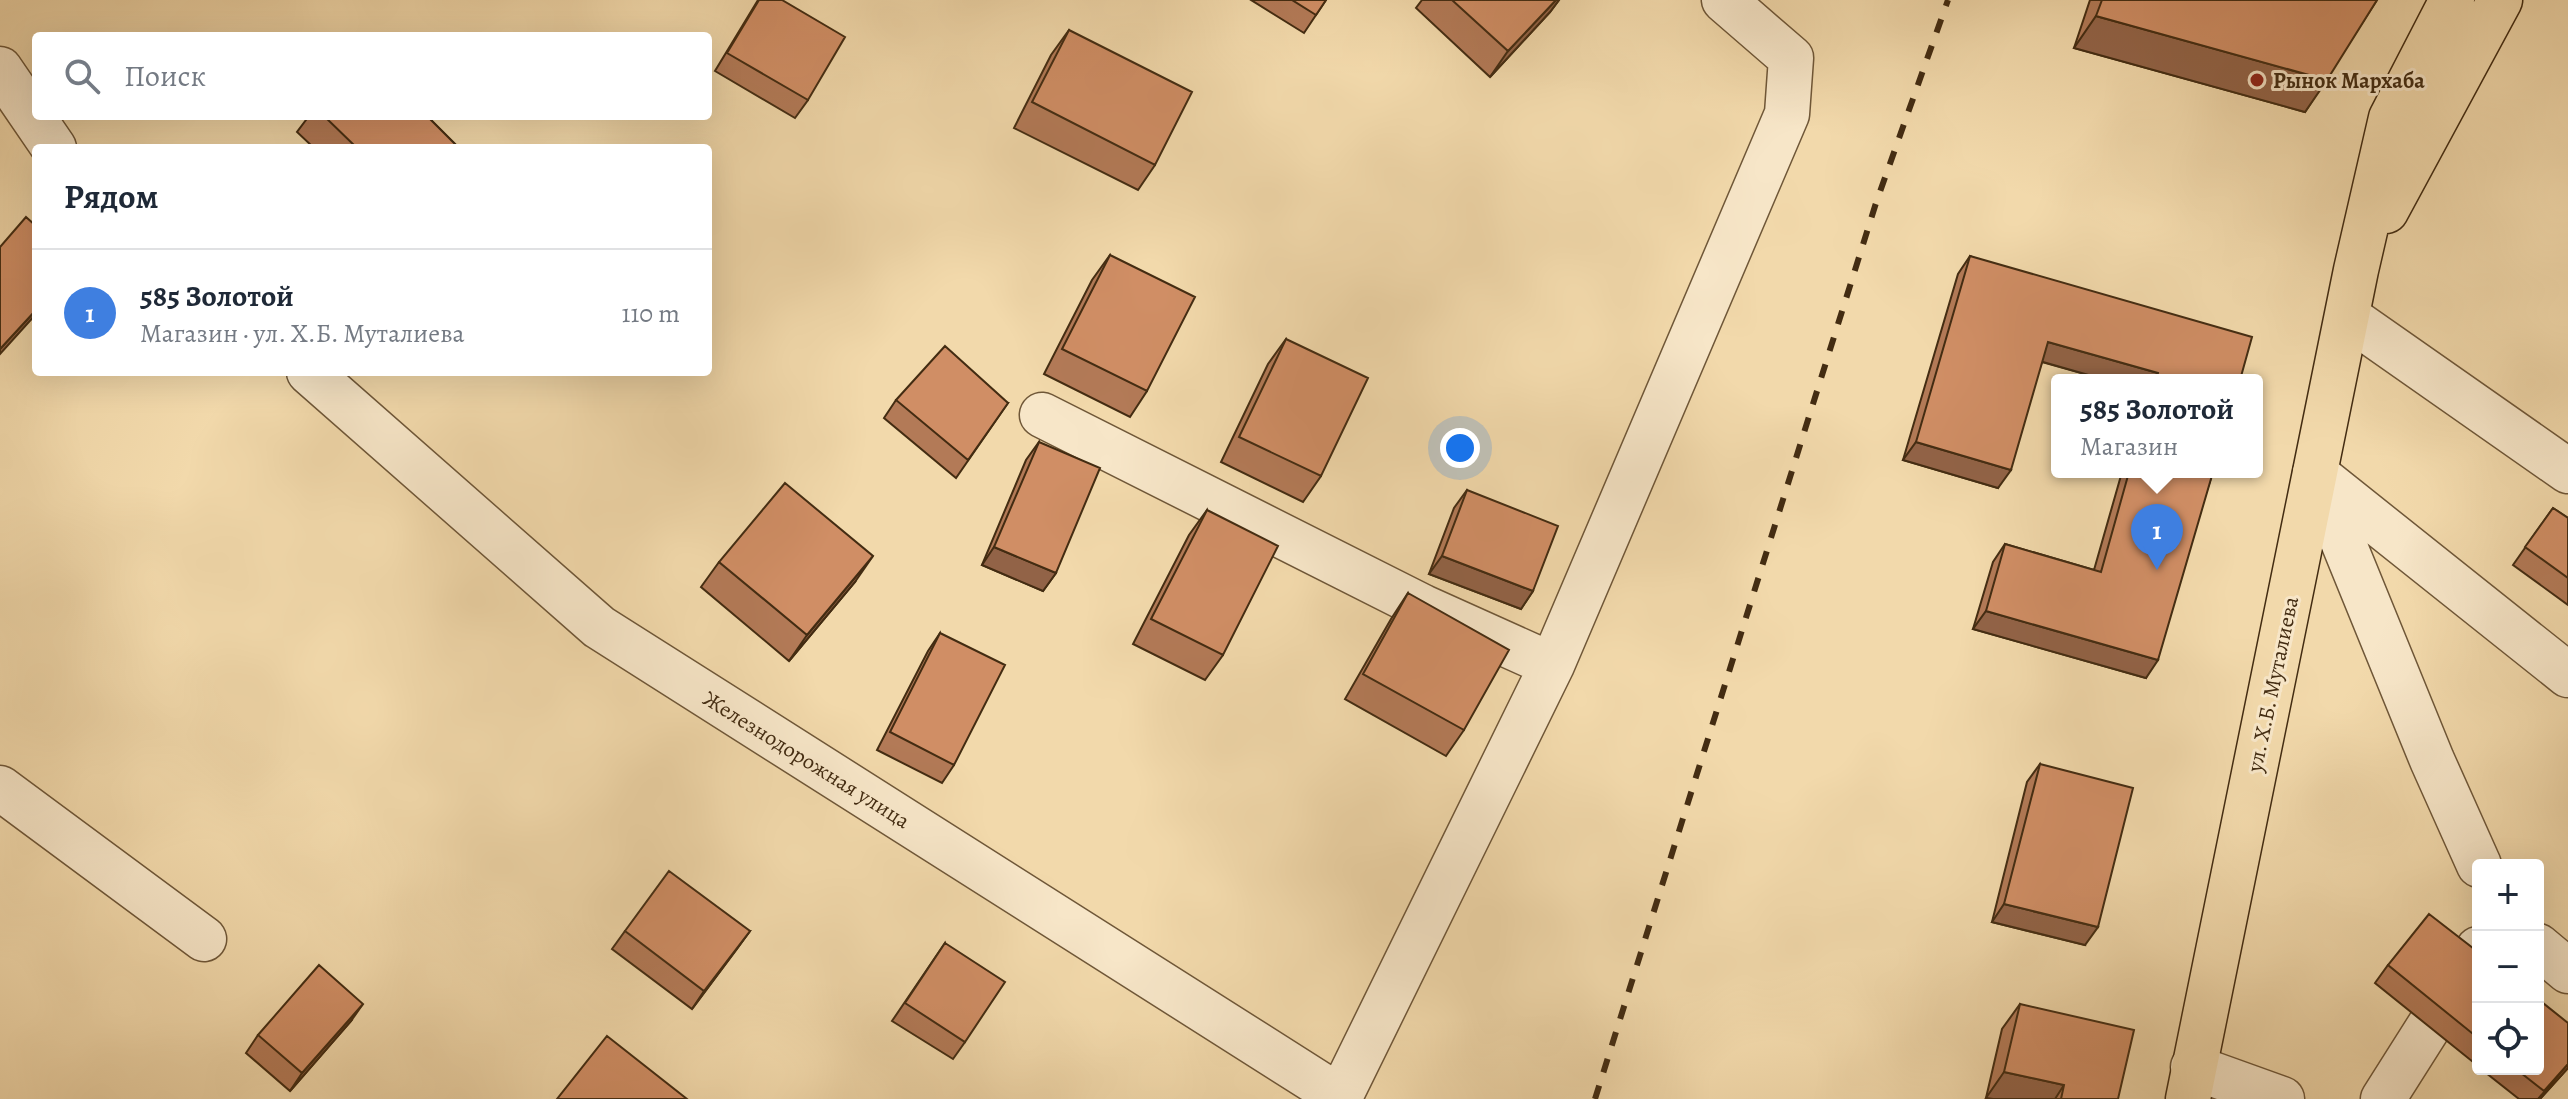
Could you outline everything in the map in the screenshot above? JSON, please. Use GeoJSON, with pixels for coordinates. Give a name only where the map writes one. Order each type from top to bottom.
{"type":"FeatureCollection","features":[{"type":"Feature","properties":{"kind":"main road"},"geometry":{"type":"LineString","coordinates":[[2356,270],[2500,0]]}},
{"type":"Feature","properties":{"kind":"main road"},"geometry":{"type":"LineString","coordinates":[[2356,270],[2391,118],[2448,2]]}},
{"type":"Feature","properties":{"kind":"main road","name":"ул. Х.Б. Муталиева"},"geometry":{"type":"LineString","coordinates":[[2190,1083],[2356,270]]}},
{"type":"Feature","properties":{"kind":"street"},"geometry":{"type":"LineString","coordinates":[[1339,1098],[1552,665],[1787,114],[1791,58],[1724,0]]}},
{"type":"Feature","properties":{"kind":"street"},"geometry":{"type":"LineString","coordinates":[[0,69],[32,116]]}},
{"type":"Feature","properties":{"kind":"street"},"geometry":{"type":"LineString","coordinates":[[35,120],[51,144]]}},
{"type":"Feature","properties":{"kind":"street"},"geometry":{"type":"LineString","coordinates":[[2348,317],[2568,471]]}},
{"type":"Feature","properties":{"kind":"street","name":"Железнодорожная улица"},"geometry":{"type":"LineString","coordinates":[[314,376],[599,627],[1339,1098]]}},
{"type":"Feature","properties":{"kind":"street"},"geometry":{"type":"LineString","coordinates":[[1042,415],[1423,607],[1552,665]]}},
{"type":"Feature","properties":{"kind":"street"},"geometry":{"type":"LineString","coordinates":[[2315,473],[2568,675]]}},
{"type":"Feature","properties":{"kind":"street"},"geometry":{"type":"LineString","coordinates":[[2315,473],[2432,760],[2476,859]]}},
{"type":"Feature","properties":{"kind":"street"},"geometry":{"type":"LineString","coordinates":[[0,788],[204,939]]}},
{"type":"Feature","properties":{"kind":"street"},"geometry":{"type":"LineString","coordinates":[[2544,951],[2568,971]]}},
{"type":"Feature","properties":{"kind":"street"},"geometry":{"type":"LineString","coordinates":[[2383,1099],[2472,958]]}},
{"type":"Feature","properties":{"kind":"street"},"geometry":{"type":"LineString","coordinates":[[2190,1083],[2282,1099]]}},
{"type":"Feature","properties":{"kind":"building"},"geometry":{"type":"Polygon","coordinates":[[[759,0],[782,0],[845,37],[808,100],[727,53],[759,0]]]}},
{"type":"Feature","properties":{"kind":"building"},"geometry":{"type":"Polygon","coordinates":[[[1292,0],[1326,0],[1316,15],[1292,0]]]}},
{"type":"Feature","properties":{"kind":"building"},"geometry":{"type":"Polygon","coordinates":[[[1452,0],[1556,0],[1508,51],[1452,0]]]}},
{"type":"Feature","properties":{"kind":"building"},"geometry":{"type":"Polygon","coordinates":[[[2102,0],[2377,0],[2327,80],[2096,16],[2102,0]]]}},
{"type":"Feature","properties":{"kind":"building"},"geometry":{"type":"Polygon","coordinates":[[[1069,30],[1192,92],[1155,165],[1032,102],[1069,30]]]}},
{"type":"Feature","properties":{"kind":"building"},"geometry":{"type":"Polygon","coordinates":[[[328,120],[431,120],[455,144],[353,144],[328,120]]]}},
{"type":"Feature","properties":{"kind":"building"},"geometry":{"type":"Polygon","coordinates":[[[26,217],[32,222],[32,314],[0,349],[0,247],[26,217]]]}},
{"type":"Feature","properties":{"kind":"building"},"geometry":{"type":"Polygon","coordinates":[[[1110,255],[1195,297],[1147,391],[1062,349],[1110,255]]]}},
{"type":"Feature","properties":{"kind":"building"},"geometry":{"type":"Polygon","coordinates":[[[1970,256],[2252,337],[2242,374],[2158,374],[2048,342],[2011,470],[1916,442],[1970,256]]]}},
{"type":"Feature","properties":{"kind":"building"},"geometry":{"type":"Polygon","coordinates":[[[1286,339],[1368,378],[1321,476],[1239,437],[1286,339]]]}},
{"type":"Feature","properties":{"kind":"building"},"geometry":{"type":"Polygon","coordinates":[[[945,346],[1008,403],[968,460],[896,400],[945,346]]]}},
{"type":"Feature","properties":{"kind":"building"},"geometry":{"type":"Polygon","coordinates":[[[1039,442],[1100,468],[1056,573],[994,547],[1039,442]]]}},
{"type":"Feature","properties":{"kind":"building"},"geometry":{"type":"Polygon","coordinates":[[[2127,478],[2211,478],[2158,660],[1986,611],[2005,544],[2101,572],[2127,478]]]}},
{"type":"Feature","properties":{"kind":"building"},"geometry":{"type":"Polygon","coordinates":[[[785,483],[873,556],[807,635],[719,562],[785,483]]]}},
{"type":"Feature","properties":{"kind":"building"},"geometry":{"type":"Polygon","coordinates":[[[1467,490],[1558,526],[1533,591],[1442,556],[1467,490]]]}},
{"type":"Feature","properties":{"kind":"building"},"geometry":{"type":"Polygon","coordinates":[[[2553,508],[2568,518],[2568,578],[2525,547],[2553,508]]]}},
{"type":"Feature","properties":{"kind":"building"},"geometry":{"type":"Polygon","coordinates":[[[1207,510],[1278,546],[1223,655],[1151,619],[1207,510]]]}},
{"type":"Feature","properties":{"kind":"building"},"geometry":{"type":"Polygon","coordinates":[[[1408,593],[1509,650],[1464,730],[1363,674],[1408,593]]]}},
{"type":"Feature","properties":{"kind":"building"},"geometry":{"type":"Polygon","coordinates":[[[940,633],[1005,665],[954,765],[890,732],[940,633]]]}},
{"type":"Feature","properties":{"kind":"building"},"geometry":{"type":"Polygon","coordinates":[[[2040,764],[2133,788],[2098,927],[2004,904],[2040,764]]]}},
{"type":"Feature","properties":{"kind":"building"},"geometry":{"type":"Polygon","coordinates":[[[669,871],[750,931],[704,991],[625,931],[669,871]]]}},
{"type":"Feature","properties":{"kind":"building"},"geometry":{"type":"Polygon","coordinates":[[[2429,914],[2472,947],[2472,1033],[2388,965],[2429,914]]]}},
{"type":"Feature","properties":{"kind":"building"},"geometry":{"type":"Polygon","coordinates":[[[945,943],[1005,982],[965,1042],[905,1003],[945,943]]]}},
{"type":"Feature","properties":{"kind":"building"},"geometry":{"type":"Polygon","coordinates":[[[319,965],[363,1004],[302,1073],[258,1035],[319,965]]]}},
{"type":"Feature","properties":{"kind":"building"},"geometry":{"type":"Polygon","coordinates":[[[2020,1004],[2134,1030],[2118,1099],[2061,1099],[2064,1085],[2004,1072],[2020,1004]]]}},
{"type":"Feature","properties":{"kind":"building"},"geometry":{"type":"Polygon","coordinates":[[[2544,1004],[2568,1023],[2568,1064],[2544,1091],[2524,1075],[2544,1075],[2544,1004]]]}},
{"type":"Feature","properties":{"kind":"building"},"geometry":{"type":"Polygon","coordinates":[[[607,1036],[687,1099],[557,1099],[607,1036]]]}},
{"type":"Feature","properties":{"kind":"railway"},"geometry":{"type":"LineString","coordinates":[[1595,1099],[1876,203],[1948,0]]}},
{"type":"Feature","properties":{"kind":"place","name":"Рынок Мархаба"},"geometry":{"type":"Point","coordinates":[2257,80]}},
{"type":"Feature","properties":{"kind":"place","name":"585 Золотой"},"geometry":{"type":"Point","coordinates":[2157,570]}}]}
